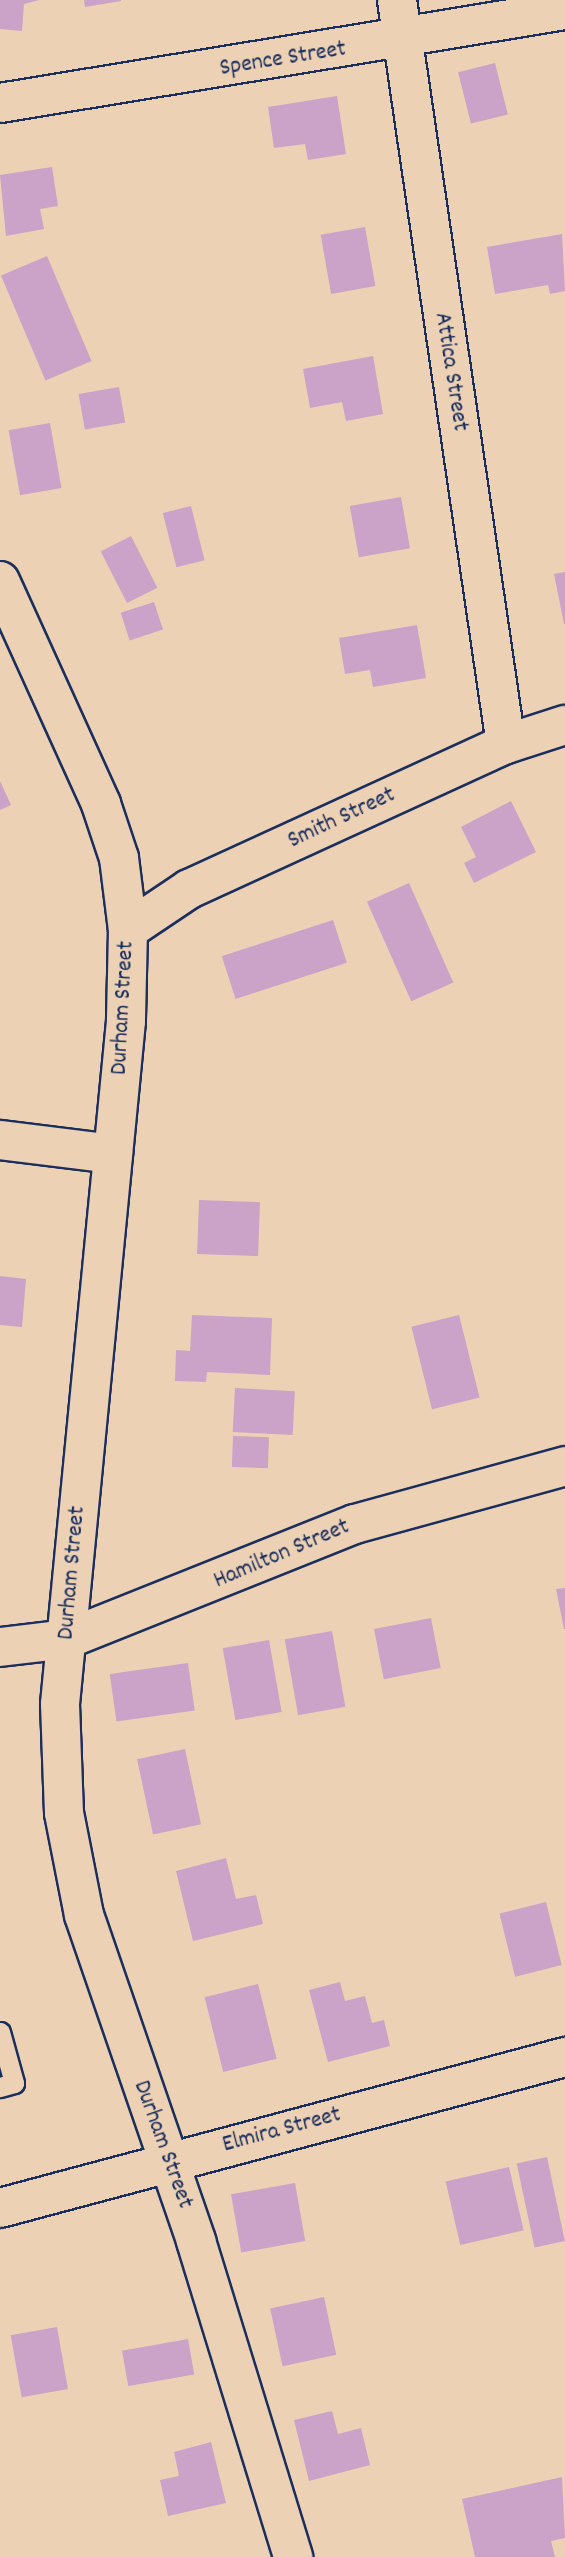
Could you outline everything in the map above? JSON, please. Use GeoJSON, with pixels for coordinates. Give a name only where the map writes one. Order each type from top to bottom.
{"type":"FeatureCollection","features":[{"type":"Feature","properties":{"kind":"street","name":"Attica Street"},"geometry":{"type":"LineString","coordinates":[[397,0],[506,744]]}},
{"type":"Feature","properties":{"kind":"street","name":"Spence Street"},"geometry":{"type":"LineString","coordinates":[[0,103],[402,41],[565,10]]}},
{"type":"Feature","properties":{"kind":"street","name":"Durham Street"},"geometry":{"type":"LineString","coordinates":[[0,581],[101,804],[119,858],[128,930],[113,1154],[60,1704],[64,1813],[84,1915],[169,2161],[293,2557]]}},
{"type":"Feature","properties":{"kind":"street","name":"Smith Street"},"geometry":{"type":"LineString","coordinates":[[128,930],[189,889],[506,744],[565,725]]}},
{"type":"Feature","properties":{"kind":"street"},"geometry":{"type":"LineString","coordinates":[[0,1140],[113,1154]]}},
{"type":"Feature","properties":{"kind":"street","name":"Hamilton Street"},"geometry":{"type":"LineString","coordinates":[[0,1647],[67,1639],[355,1524],[565,1466]]}},
{"type":"Feature","properties":{"kind":"street","name":"Elmira Street"},"geometry":{"type":"LineString","coordinates":[[0,2208],[565,2057]]}},
{"type":"Feature","properties":{"kind":"lane"},"geometry":{"type":"LineString","coordinates":[[0,2032],[14,2083],[0,2087]]}},
{"type":"Feature","properties":{"kind":"building"},"geometry":{"type":"Polygon","coordinates":[[[0,0],[39,0],[24,4],[22,31],[0,29],[0,0]]]}},
{"type":"Feature","properties":{"kind":"building"},"geometry":{"type":"Polygon","coordinates":[[[84,0],[121,0],[121,1],[85,7],[84,0]]]}},
{"type":"Feature","properties":{"kind":"building"},"geometry":{"type":"Polygon","coordinates":[[[495,63],[508,114],[471,124],[458,72],[495,63]]]}},
{"type":"Feature","properties":{"kind":"building"},"geometry":{"type":"Polygon","coordinates":[[[337,96],[346,154],[308,160],[305,144],[274,148],[268,107],[337,96]]]}},
{"type":"Feature","properties":{"kind":"building"},"geometry":{"type":"Polygon","coordinates":[[[52,167],[58,206],[40,209],[44,229],[6,236],[0,175],[52,167]]]}},
{"type":"Feature","properties":{"kind":"building"},"geometry":{"type":"Polygon","coordinates":[[[365,227],[375,286],[331,294],[321,235],[365,227]]]}},
{"type":"Feature","properties":{"kind":"building"},"geometry":{"type":"Polygon","coordinates":[[[562,234],[565,291],[550,294],[548,285],[495,294],[487,247],[562,234]]]}},
{"type":"Feature","properties":{"kind":"building"},"geometry":{"type":"Polygon","coordinates":[[[47,256],[92,361],[46,380],[1,276],[47,256]]]}},
{"type":"Feature","properties":{"kind":"building"},"geometry":{"type":"Polygon","coordinates":[[[373,356],[383,414],[346,421],[342,402],[310,408],[303,369],[373,356]]]}},
{"type":"Feature","properties":{"kind":"building"},"geometry":{"type":"Polygon","coordinates":[[[119,387],[125,422],[85,430],[79,394],[119,387]]]}},
{"type":"Feature","properties":{"kind":"building"},"geometry":{"type":"Polygon","coordinates":[[[50,423],[61,488],[20,495],[9,430],[50,423]]]}},
{"type":"Feature","properties":{"kind":"building"},"geometry":{"type":"Polygon","coordinates":[[[401,497],[410,548],[359,557],[350,506],[401,497]]]}},
{"type":"Feature","properties":{"kind":"building"},"geometry":{"type":"Polygon","coordinates":[[[191,506],[205,560],[176,567],[163,513],[191,506]]]}},
{"type":"Feature","properties":{"kind":"building"},"geometry":{"type":"Polygon","coordinates":[[[131,536],[157,588],[127,603],[101,551],[131,536]]]}},
{"type":"Feature","properties":{"kind":"building"},"geometry":{"type":"Polygon","coordinates":[[[565,572],[565,624],[564,624],[554,574],[565,572]]]}},
{"type":"Feature","properties":{"kind":"building"},"geometry":{"type":"Polygon","coordinates":[[[154,602],[163,630],[130,640],[121,613],[154,602]]]}},
{"type":"Feature","properties":{"kind":"building"},"geometry":{"type":"Polygon","coordinates":[[[417,625],[426,678],[373,687],[370,670],[345,674],[339,638],[417,625]]]}},
{"type":"Feature","properties":{"kind":"building"},"geometry":{"type":"Polygon","coordinates":[[[0,781],[11,805],[0,810],[0,781]]]}},
{"type":"Feature","properties":{"kind":"building"},"geometry":{"type":"Polygon","coordinates":[[[511,801],[536,852],[474,883],[464,863],[476,857],[461,827],[511,801]]]}},
{"type":"Feature","properties":{"kind":"building"},"geometry":{"type":"Polygon","coordinates":[[[409,883],[453,983],[411,1001],[367,902],[409,883]]]}},
{"type":"Feature","properties":{"kind":"building"},"geometry":{"type":"Polygon","coordinates":[[[333,920],[347,963],[236,999],[222,956],[333,920]]]}},
{"type":"Feature","properties":{"kind":"building"},"geometry":{"type":"Polygon","coordinates":[[[199,1200],[260,1202],[258,1256],[197,1254],[199,1200]]]}},
{"type":"Feature","properties":{"kind":"building"},"geometry":{"type":"Polygon","coordinates":[[[0,1276],[26,1279],[22,1327],[0,1325],[0,1276]]]}},
{"type":"Feature","properties":{"kind":"building"},"geometry":{"type":"Polygon","coordinates":[[[192,1315],[272,1318],[270,1375],[207,1372],[206,1382],[175,1381],[176,1350],[190,1351],[192,1315]]]}},
{"type":"Feature","properties":{"kind":"building"},"geometry":{"type":"Polygon","coordinates":[[[459,1315],[480,1397],[432,1409],[411,1327],[459,1315]]]}},
{"type":"Feature","properties":{"kind":"building"},"geometry":{"type":"Polygon","coordinates":[[[235,1388],[295,1391],[293,1435],[233,1432],[235,1388]]]}},
{"type":"Feature","properties":{"kind":"building"},"geometry":{"type":"Polygon","coordinates":[[[233,1436],[269,1437],[268,1468],[232,1467],[233,1436]]]}},
{"type":"Feature","properties":{"kind":"building"},"geometry":{"type":"Polygon","coordinates":[[[565,1588],[565,1629],[564,1629],[556,1589],[565,1588]]]}},
{"type":"Feature","properties":{"kind":"building"},"geometry":{"type":"Polygon","coordinates":[[[431,1618],[441,1668],[384,1679],[374,1629],[431,1618]]]}},
{"type":"Feature","properties":{"kind":"building"},"geometry":{"type":"Polygon","coordinates":[[[332,1631],[345,1707],[298,1715],[285,1639],[332,1631]]]}},
{"type":"Feature","properties":{"kind":"building"},"geometry":{"type":"Polygon","coordinates":[[[269,1640],[282,1712],[235,1720],[223,1648],[269,1640]]]}},
{"type":"Feature","properties":{"kind":"building"},"geometry":{"type":"Polygon","coordinates":[[[188,1663],[195,1711],[116,1722],[110,1674],[188,1663]]]}},
{"type":"Feature","properties":{"kind":"building"},"geometry":{"type":"Polygon","coordinates":[[[185,1749],[201,1824],[153,1835],[137,1759],[185,1749]]]}},
{"type":"Feature","properties":{"kind":"building"},"geometry":{"type":"Polygon","coordinates":[[[226,1858],[236,1899],[256,1895],[263,1924],[193,1941],[176,1871],[226,1858]]]}},
{"type":"Feature","properties":{"kind":"building"},"geometry":{"type":"Polygon","coordinates":[[[546,1902],[562,1965],[515,1977],[499,1914],[546,1902]]]}},
{"type":"Feature","properties":{"kind":"building"},"geometry":{"type":"Polygon","coordinates":[[[340,1982],[345,2001],[365,1996],[372,2023],[384,2020],[390,2046],[328,2062],[309,1990],[340,1982]]]}},
{"type":"Feature","properties":{"kind":"building"},"geometry":{"type":"Polygon","coordinates":[[[258,1984],[277,2059],[223,2072],[205,1997],[258,1984]]]}},
{"type":"Feature","properties":{"kind":"building"},"geometry":{"type":"Polygon","coordinates":[[[547,2157],[565,2241],[535,2248],[517,2163],[547,2157]]]}},
{"type":"Feature","properties":{"kind":"building"},"geometry":{"type":"Polygon","coordinates":[[[509,2167],[524,2230],[460,2245],[446,2182],[509,2167]]]}},
{"type":"Feature","properties":{"kind":"building"},"geometry":{"type":"Polygon","coordinates":[[[295,2183],[305,2241],[241,2252],[231,2194],[295,2183]]]}},
{"type":"Feature","properties":{"kind":"building"},"geometry":{"type":"Polygon","coordinates":[[[324,2297],[336,2355],[282,2366],[270,2308],[324,2297]]]}},
{"type":"Feature","properties":{"kind":"building"},"geometry":{"type":"Polygon","coordinates":[[[57,2327],[68,2389],[22,2397],[11,2335],[57,2327]]]}},
{"type":"Feature","properties":{"kind":"building"},"geometry":{"type":"Polygon","coordinates":[[[188,2339],[194,2374],[128,2386],[122,2351],[188,2339]]]}},
{"type":"Feature","properties":{"kind":"building"},"geometry":{"type":"Polygon","coordinates":[[[332,2411],[338,2434],[361,2428],[370,2465],[309,2481],[294,2420],[332,2411]]]}},
{"type":"Feature","properties":{"kind":"building"},"geometry":{"type":"Polygon","coordinates":[[[211,2442],[226,2503],[168,2516],[160,2480],[179,2476],[174,2452],[211,2442]]]}},
{"type":"Feature","properties":{"kind":"building"},"geometry":{"type":"Polygon","coordinates":[[[562,2477],[565,2538],[551,2541],[555,2557],[475,2557],[462,2499],[562,2477]]]}}]}
